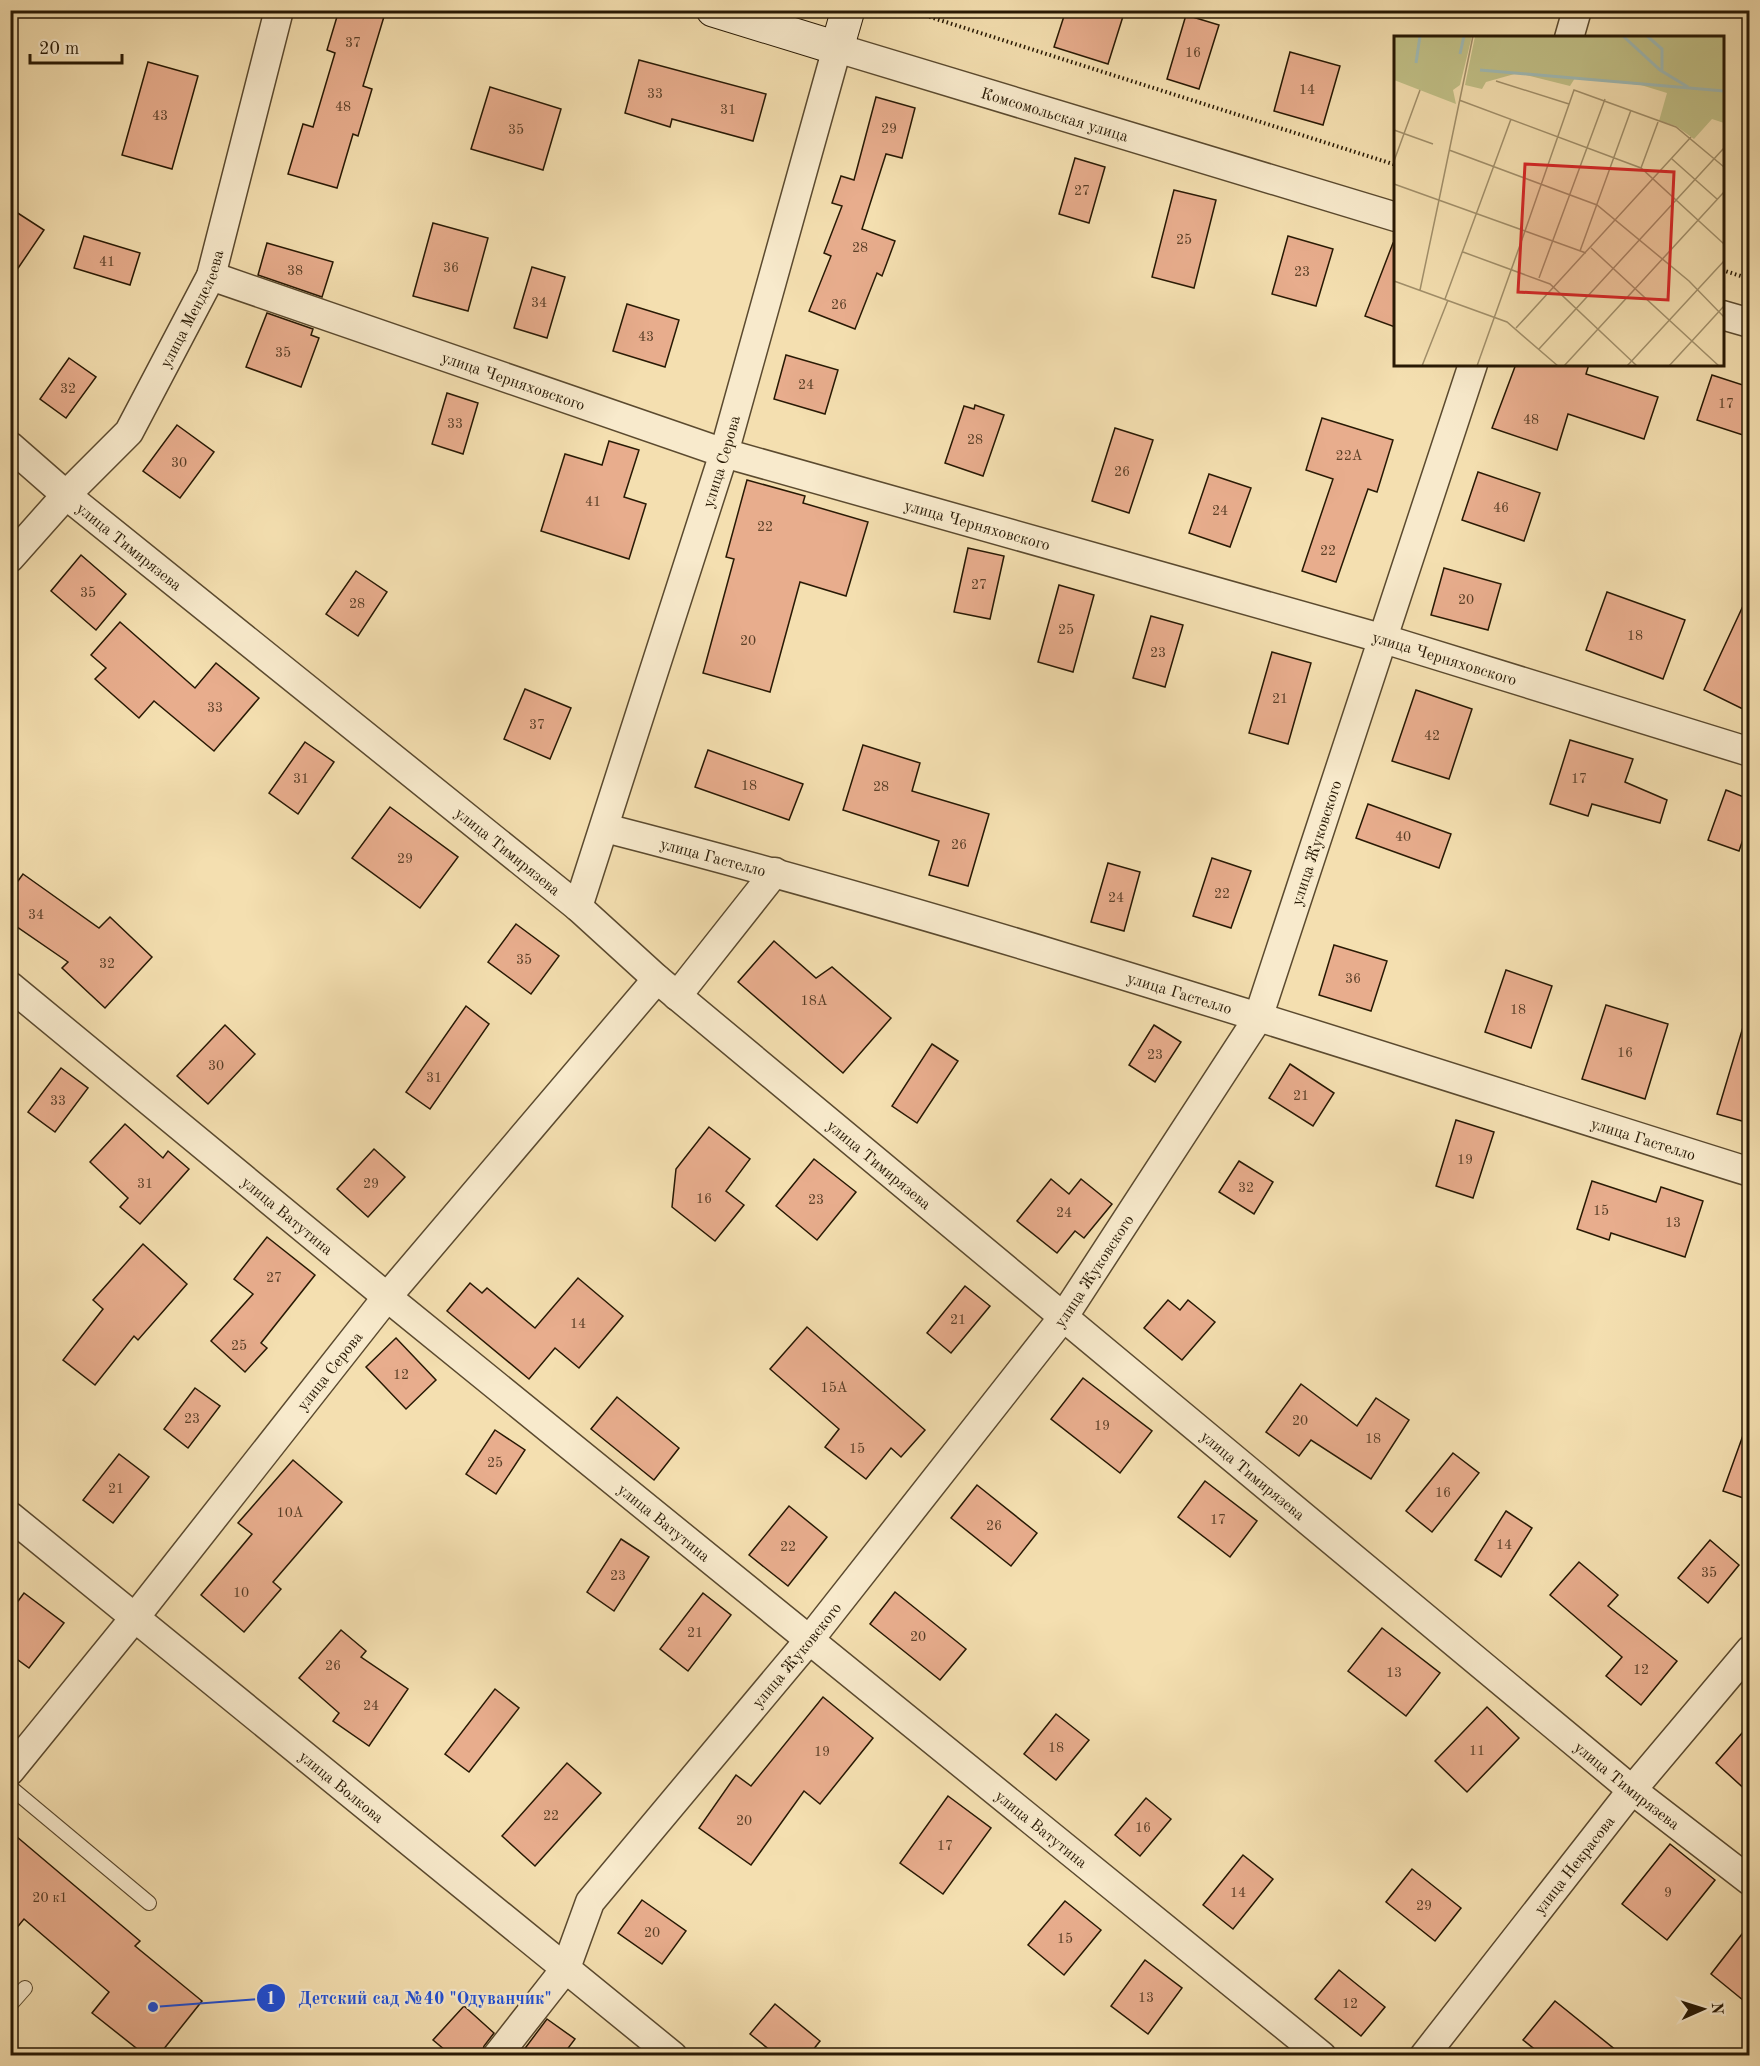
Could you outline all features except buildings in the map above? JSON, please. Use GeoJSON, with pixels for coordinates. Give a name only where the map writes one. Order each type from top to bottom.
{"type":"FeatureCollection","features":[{"type":"Feature","properties":{"kind":"main road","name":"Комсомольская улица"},"geometry":{"type":"LineString","coordinates":[[713,10],[837,48]]}},
{"type":"Feature","properties":{"kind":"main road","name":"улица Серова"},"geometry":{"type":"LineString","coordinates":[[837,48],[848,10]]}},
{"type":"Feature","properties":{"kind":"street","name":"улица Менделеева"},"geometry":{"type":"LineString","coordinates":[[10,558],[66,495],[129,432],[211,276],[279,10]]}},
{"type":"Feature","properties":{"kind":"street"},"geometry":{"type":"LineString","coordinates":[[1570,36],[1577,10]]}},
{"type":"Feature","properties":{"kind":"street","name":"Комсомольская улица"},"geometry":{"type":"LineString","coordinates":[[837,48],[1394,218]]}},
{"type":"Feature","properties":{"kind":"street","name":"улица Серова"},"geometry":{"type":"LineString","coordinates":[[578,907],[724,453],[837,48]]}},
{"type":"Feature","properties":{"kind":"street","name":"улица Черняховского"},"geometry":{"type":"LineString","coordinates":[[211,276],[724,453],[1384,639],[1749,752]]}},
{"type":"Feature","properties":{"kind":"street"},"geometry":{"type":"LineString","coordinates":[[1724,316],[1749,323]]}},
{"type":"Feature","properties":{"kind":"street","name":"улица Жуковского"},"geometry":{"type":"LineString","coordinates":[[497,2055],[566,1968],[590,1902],[810,1639],[1064,1317],[1258,1018],[1472,366]]}},
{"type":"Feature","properties":{"kind":"street","name":"улица Тимирязева"},"geometry":{"type":"LineString","coordinates":[[10,446],[66,495],[578,907],[667,988],[1632,1790],[1749,1881]]}},
{"type":"Feature","properties":{"kind":"street","name":"улица Гастелло"},"geometry":{"type":"LineString","coordinates":[[605,828],[775,872],[1258,1018],[1749,1172]]}},
{"type":"Feature","properties":{"kind":"street","name":"улица Серова"},"geometry":{"type":"LineString","coordinates":[[10,1771],[136,1616],[387,1297],[775,872]]}},
{"type":"Feature","properties":{"kind":"street","name":"улица Ватутина"},"geometry":{"type":"LineString","coordinates":[[10,986],[387,1297],[1322,2055]]}},
{"type":"Feature","properties":{"kind":"street","name":"улица Волкова"},"geometry":{"type":"LineString","coordinates":[[10,1516],[136,1616],[673,2055]]}},
{"type":"Feature","properties":{"kind":"street","name":"улица Некрасова"},"geometry":{"type":"LineString","coordinates":[[1424,2055],[1632,1790],[1749,1650]]}},
{"type":"Feature","properties":{"kind":"lane"},"geometry":{"type":"LineString","coordinates":[[10,1787],[149,1903]]}},
{"type":"Feature","properties":{"kind":"lane"},"geometry":{"type":"LineString","coordinates":[[10,2005],[25,1988]]}},
{"type":"Feature","properties":{"kind":"path"},"geometry":{"type":"LineString","coordinates":[[908,10],[1394,165]]}},
{"type":"Feature","properties":{"kind":"path"},"geometry":{"type":"LineString","coordinates":[[1724,271],[1749,279]]}},
{"type":"Feature","properties":{"kind":"place","name":"Детский сад №40 \"Одуванчик\""},"geometry":{"type":"Point","coordinates":[153,2007]}}]}
